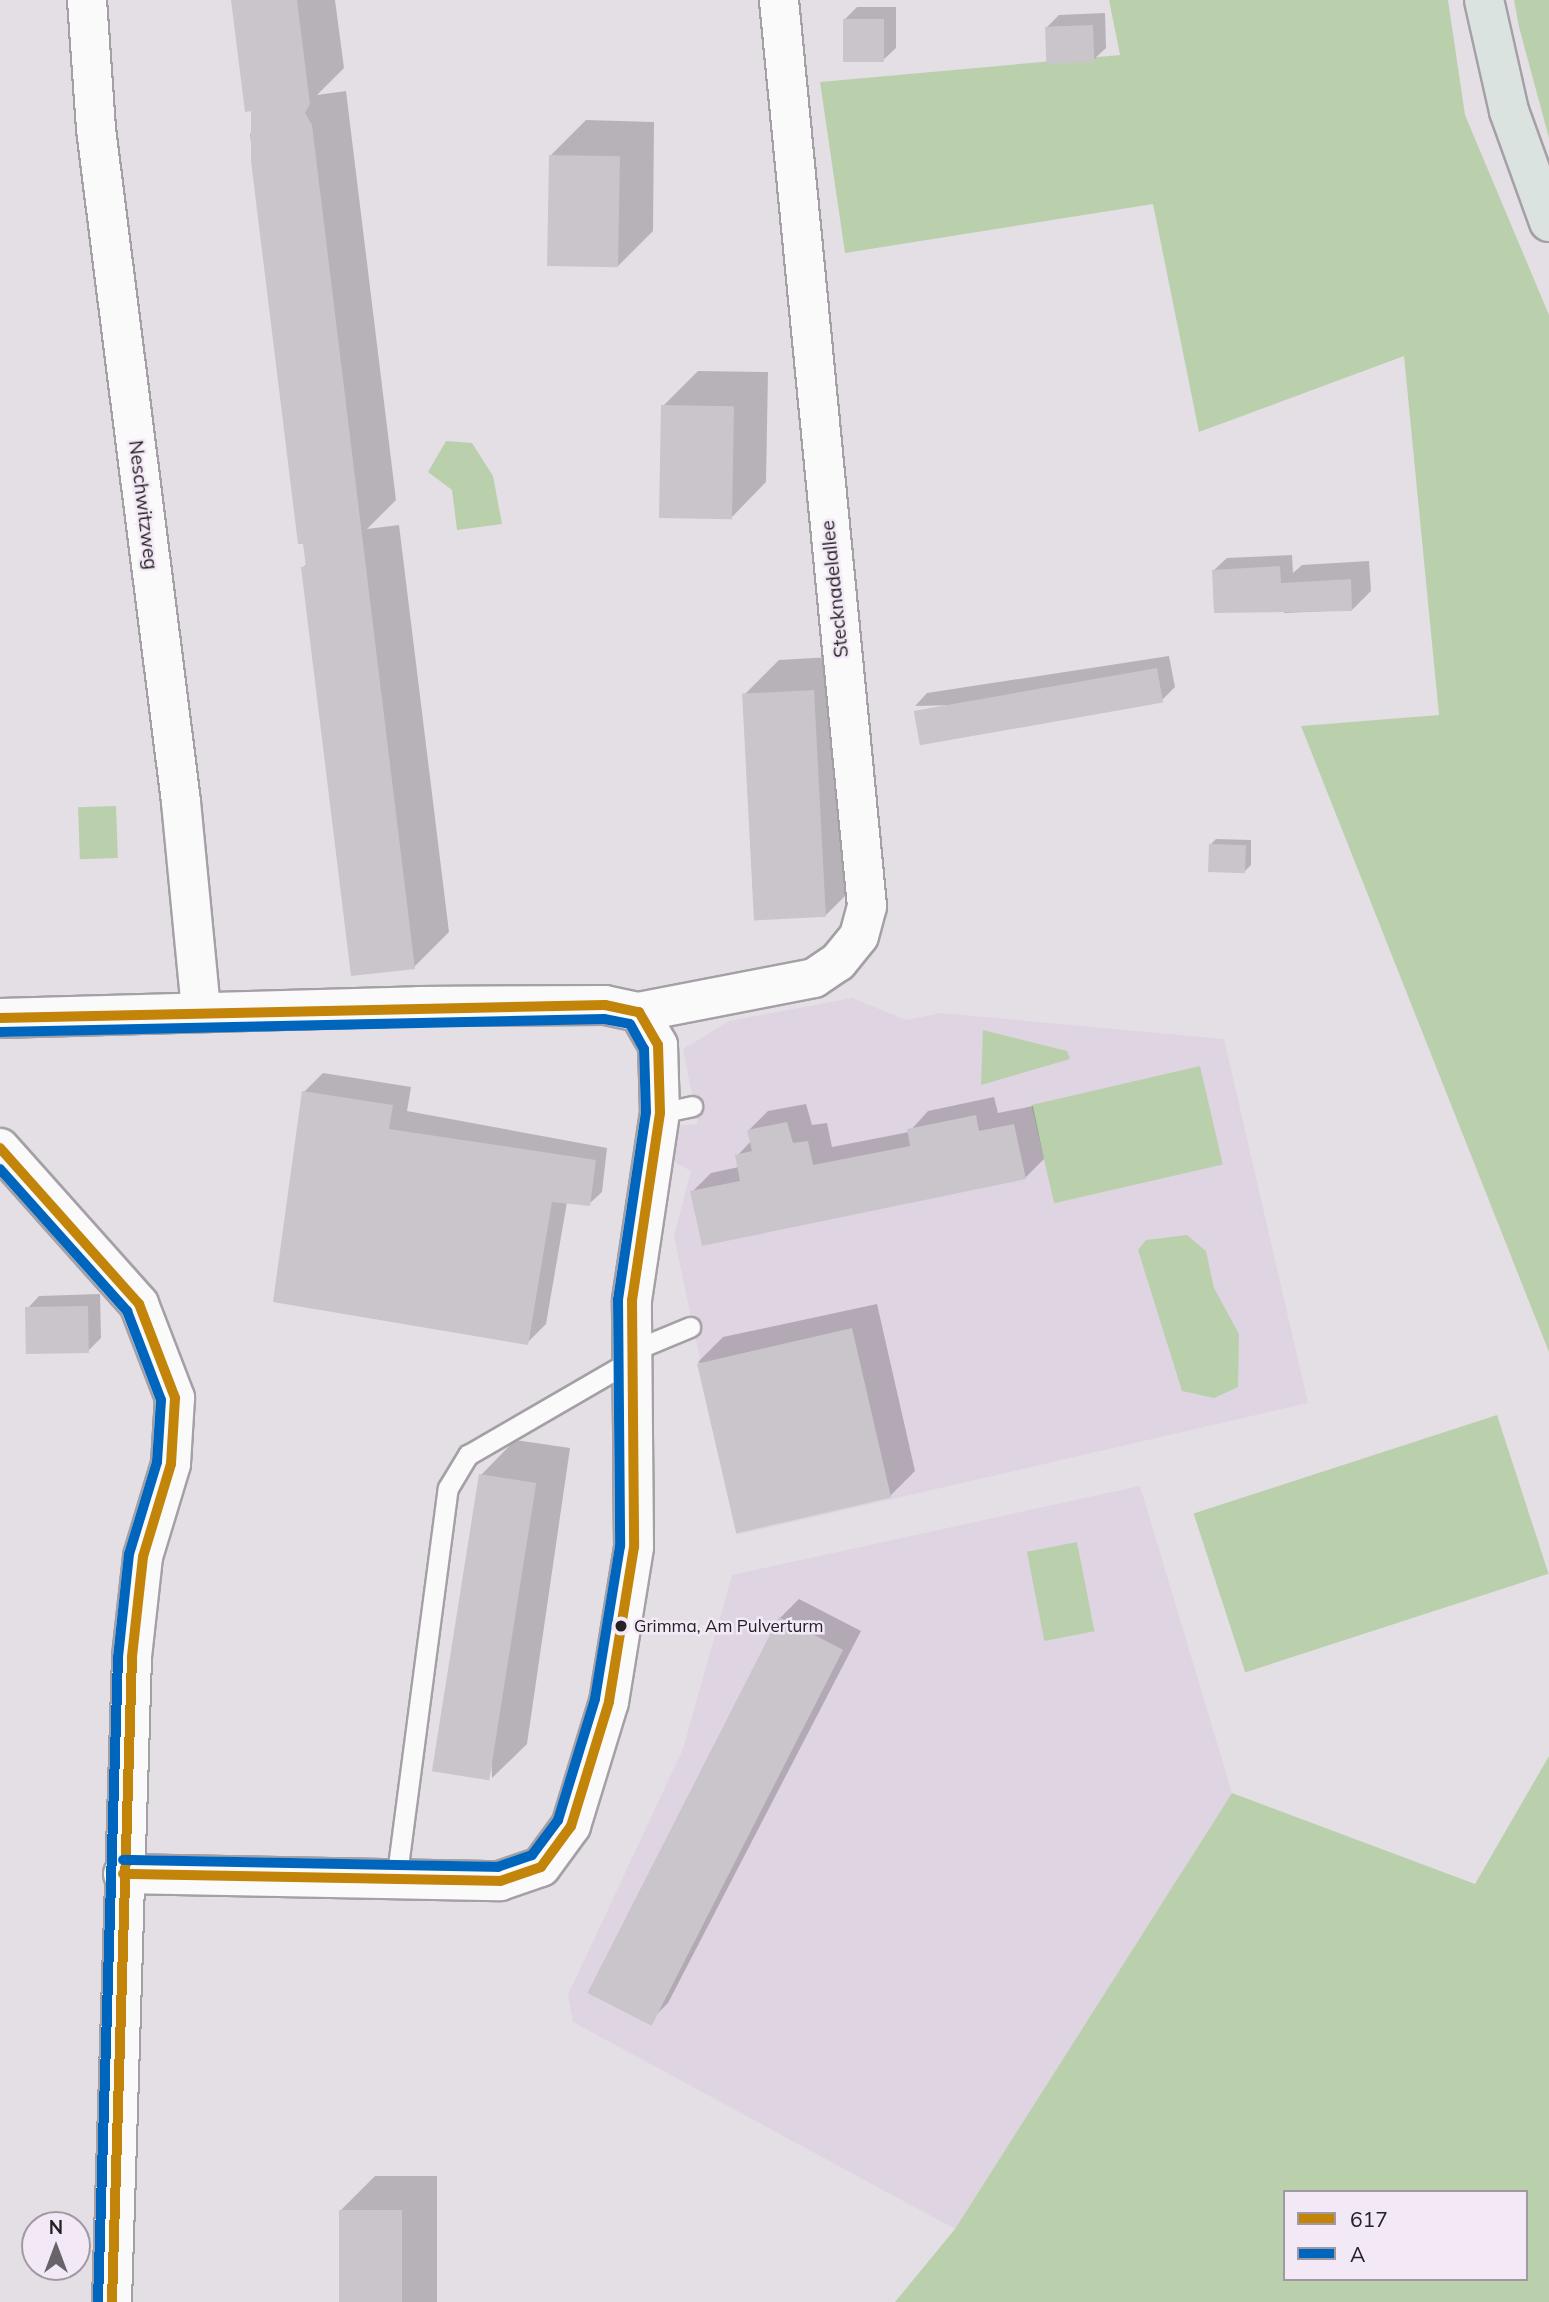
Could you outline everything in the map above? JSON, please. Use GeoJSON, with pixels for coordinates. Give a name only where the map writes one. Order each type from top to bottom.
{"type":"FeatureCollection","features":[{"type":"Feature","properties":{"kind":"main road"},"geometry":{"type":"LineString","coordinates":[[1484,0],[1509,111],[1549,222]]}},
{"type":"Feature","properties":{"kind":"street","name":"Neschwitzweg"},"geometry":{"type":"LineString","coordinates":[[87,0],[96,129],[181,802],[201,1009]]}},
{"type":"Feature","properties":{"kind":"street","name":"Stecknadelallee"},"geometry":{"type":"LineString","coordinates":[[639,1012],[814,978],[838,962],[859,936],[867,906],[779,0]]}},
{"type":"Feature","properties":{"kind":"street"},"geometry":{"type":"LineString","coordinates":[[0,1018],[201,1009],[605,1006],[639,1012],[658,1045],[676,1110],[638,1236],[632,1355],[638,1486],[624,1627],[594,1766],[571,1826],[541,1867],[500,1881],[123,1874]]}},
{"type":"Feature","properties":{"kind":"street"},"geometry":{"type":"LineString","coordinates":[[0,1148],[139,1304],[175,1398],[171,1464],[138,1590],[123,1874],[112,2302]]}},
{"type":"Feature","properties":{"kind":"lane"},"geometry":{"type":"LineString","coordinates":[[396,1881],[448,1488],[468,1455],[632,1355],[690,1327]]}},
{"type":"Feature","properties":{"kind":"shaded area"},"geometry":{"type":"Polygon","coordinates":[[[852,998],[906,1020],[941,1013],[1224,1039],[1308,1403],[737,1535],[674,1236],[691,1171],[664,1156],[675,1126],[698,1124],[683,1049],[729,1021],[852,998]]]}},
{"type":"Feature","properties":{"kind":"shaded area"},"geometry":{"type":"Polygon","coordinates":[[[1140,1486],[1232,1793],[955,2229],[573,2022],[568,1995],[683,1749],[732,1575],[1140,1486]]]}},
{"type":"Feature","properties":{"kind":"green space"},"geometry":{"type":"Polygon","coordinates":[[[1109,0],[1448,0],[1465,115],[1549,315],[1549,1352],[1301,726],[1439,715],[1404,356],[1199,432],[1153,204],[845,253],[820,82],[1120,55],[1109,0]]]}},
{"type":"Feature","properties":{"kind":"green space"},"geometry":{"type":"Polygon","coordinates":[[[1514,0],[1549,0],[1549,138],[1519,27],[1514,0]]]}},
{"type":"Feature","properties":{"kind":"green space"},"geometry":{"type":"Polygon","coordinates":[[[446,441],[472,443],[493,476],[502,524],[457,530],[452,490],[428,472],[446,441]]]}},
{"type":"Feature","properties":{"kind":"green space"},"geometry":{"type":"Polygon","coordinates":[[[116,806],[118,858],[80,859],[78,807],[116,806]]]}},
{"type":"Feature","properties":{"kind":"green space"},"geometry":{"type":"Polygon","coordinates":[[[983,1030],[1067,1051],[1070,1059],[981,1085],[983,1030]]]}},
{"type":"Feature","properties":{"kind":"green space"},"geometry":{"type":"Polygon","coordinates":[[[1200,1066],[1223,1164],[1054,1203],[1031,1105],[1200,1066]]]}},
{"type":"Feature","properties":{"kind":"green space"},"geometry":{"type":"Polygon","coordinates":[[[1187,1235],[1206,1251],[1214,1288],[1239,1334],[1238,1387],[1214,1398],[1182,1391],[1138,1250],[1146,1240],[1187,1235]]]}},
{"type":"Feature","properties":{"kind":"green space"},"geometry":{"type":"Polygon","coordinates":[[[1497,1415],[1549,1574],[1245,1672],[1194,1514],[1497,1415]]]}},
{"type":"Feature","properties":{"kind":"green space"},"geometry":{"type":"Polygon","coordinates":[[[1077,1542],[1094,1631],[1044,1641],[1027,1552],[1077,1542]]]}},
{"type":"Feature","properties":{"kind":"green space"},"geometry":{"type":"Polygon","coordinates":[[[1549,1756],[1549,2302],[895,2302],[955,2229],[1232,1793],[1475,1884],[1549,1756]]]}},
{"type":"Feature","properties":{"kind":"building"},"geometry":{"type":"Polygon","coordinates":[[[231,0],[297,0],[310,104],[305,113],[312,125],[415,969],[351,976],[301,567],[306,566],[303,544],[298,544],[251,161],[251,111],[245,112],[231,0]]]}},
{"type":"Feature","properties":{"kind":"building"},"geometry":{"type":"Polygon","coordinates":[[[843,19],[884,19],[884,62],[843,62],[843,19]]]}},
{"type":"Feature","properties":{"kind":"building"},"geometry":{"type":"Polygon","coordinates":[[[1093,25],[1094,62],[1046,64],[1045,27],[1093,25]]]}},
{"type":"Feature","properties":{"kind":"building"},"geometry":{"type":"Polygon","coordinates":[[[549,155],[620,156],[618,267],[547,266],[549,155]]]}},
{"type":"Feature","properties":{"kind":"building"},"geometry":{"type":"Polygon","coordinates":[[[661,405],[734,406],[732,519],[659,518],[661,405]]]}},
{"type":"Feature","properties":{"kind":"building"},"geometry":{"type":"Polygon","coordinates":[[[1280,566],[1281,583],[1351,579],[1352,611],[1214,613],[1212,570],[1280,566]]]}},
{"type":"Feature","properties":{"kind":"building"},"geometry":{"type":"Polygon","coordinates":[[[1157,668],[1163,702],[920,745],[914,711],[1157,668]]]}},
{"type":"Feature","properties":{"kind":"building"},"geometry":{"type":"Polygon","coordinates":[[[814,690],[826,917],[754,920],[742,694],[814,690]]]}},
{"type":"Feature","properties":{"kind":"building"},"geometry":{"type":"Polygon","coordinates":[[[1209,844],[1246,845],[1245,873],[1208,872],[1209,844]]]}},
{"type":"Feature","properties":{"kind":"building"},"geometry":{"type":"Polygon","coordinates":[[[302,1091],[393,1105],[389,1129],[596,1160],[590,1206],[552,1202],[528,1345],[273,1302],[302,1091]]]}},
{"type":"Feature","properties":{"kind":"building"},"geometry":{"type":"Polygon","coordinates":[[[976,1115],[979,1131],[1014,1124],[1026,1179],[702,1246],[690,1191],[740,1181],[735,1155],[752,1151],[747,1130],[787,1122],[793,1143],[808,1141],[813,1165],[910,1146],[907,1129],[976,1115]]]}},
{"type":"Feature","properties":{"kind":"building"},"geometry":{"type":"Polygon","coordinates":[[[88,1306],[89,1353],[26,1354],[25,1307],[88,1306]]]}},
{"type":"Feature","properties":{"kind":"building"},"geometry":{"type":"Polygon","coordinates":[[[852,1328],[891,1498],[736,1533],[697,1364],[852,1328]]]}},
{"type":"Feature","properties":{"kind":"building"},"geometry":{"type":"Polygon","coordinates":[[[479,1474],[536,1483],[489,1780],[432,1771],[479,1474]]]}},
{"type":"Feature","properties":{"kind":"building"},"geometry":{"type":"Polygon","coordinates":[[[779,1617],[843,1650],[652,2026],[587,1993],[779,1617]]]}},
{"type":"Feature","properties":{"kind":"building"},"geometry":{"type":"Polygon","coordinates":[[[339,2210],[402,2210],[402,2302],[339,2302],[339,2210]]]}},
{"type":"Feature","properties":{"kind":"transit line","name":"617"},"geometry":{"type":"LineString","coordinates":[[0,1018],[605,1005],[639,1012],[658,1045],[660,1113],[632,1300],[634,1547],[609,1702],[571,1826],[541,1867],[500,1881],[123,1874]]}},
{"type":"Feature","properties":{"kind":"transit line","name":"A"},"geometry":{"type":"LineString","coordinates":[[0,1032],[604,1019],[630,1024],[644,1049],[646,1112],[618,1299],[620,1546],[595,1699],[558,1820],[532,1855],[498,1867],[123,1860]]}},
{"type":"Feature","properties":{"kind":"transit line","name":"617"},"geometry":{"type":"LineString","coordinates":[[0,1148],[139,1304],[175,1398],[171,1464],[143,1557],[132,1657],[112,2302]]}},
{"type":"Feature","properties":{"kind":"transit line","name":"A"},"geometry":{"type":"LineString","coordinates":[[0,1169],[127,1311],[161,1400],[157,1462],[129,1554],[118,1657],[98,2302]]}},
{"type":"Feature","properties":{"kind":"place","name":"Grimma, Am Pulverturm"},"geometry":{"type":"Point","coordinates":[621,1626]}}]}
